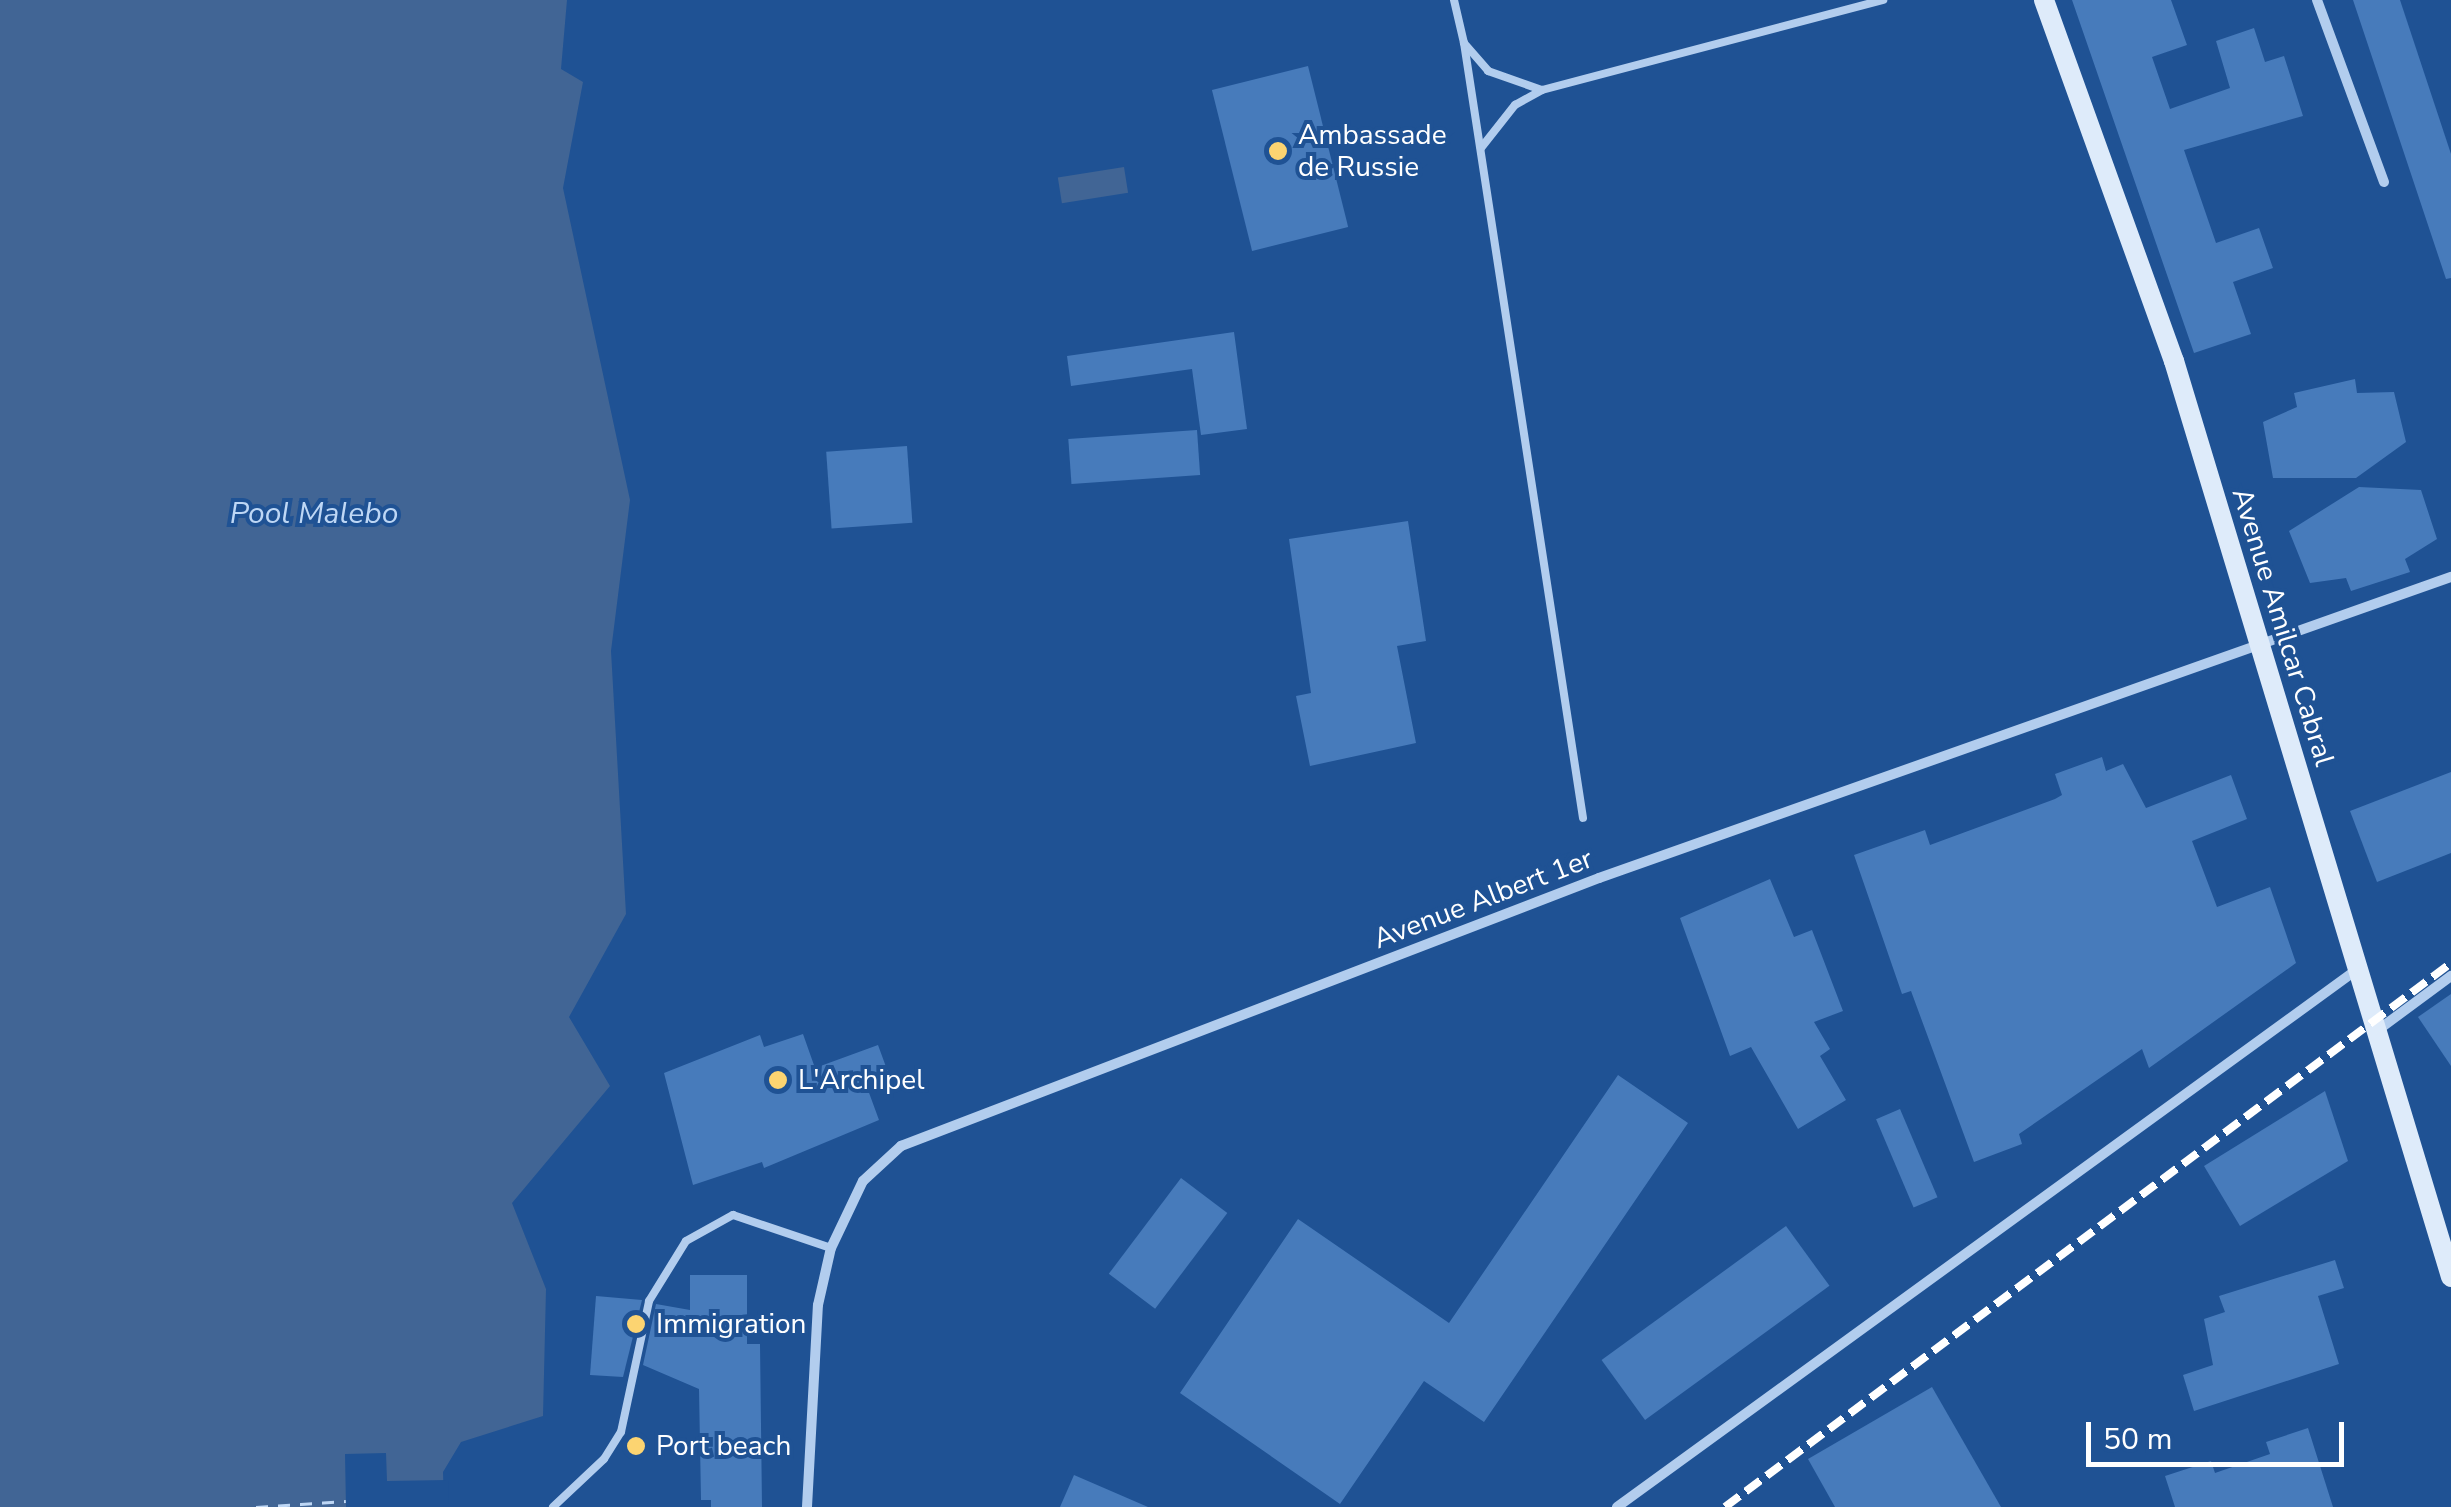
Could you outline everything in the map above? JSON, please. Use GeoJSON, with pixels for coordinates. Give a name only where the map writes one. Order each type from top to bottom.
{"type":"FeatureCollection","features":[{"type":"Feature","properties":{"kind":"main road","name":"Avenue Amilcar Cabral"},"geometry":{"type":"LineString","coordinates":[[2044,0],[2174,360],[2260,640],[2373,1034],[2451,1276]]}},
{"type":"Feature","properties":{"kind":"street"},"geometry":{"type":"LineString","coordinates":[[2317,0],[2384,182]]}},
{"type":"Feature","properties":{"kind":"street","name":"Avenue Albert 1er"},"geometry":{"type":"LineString","coordinates":[[807,1507],[818,1305],[831,1248],[863,1180],[901,1146],[1599,878],[2260,640],[2451,577]]}},
{"type":"Feature","properties":{"kind":"street"},"geometry":{"type":"LineString","coordinates":[[1616,1507],[2354,971]]}},
{"type":"Feature","properties":{"kind":"street"},"geometry":{"type":"LineString","coordinates":[[2373,1034],[2451,976]]}},
{"type":"Feature","properties":{"kind":"lane"},"geometry":{"type":"LineString","coordinates":[[1454,0],[1464,43],[1583,818]]}},
{"type":"Feature","properties":{"kind":"lane"},"geometry":{"type":"LineString","coordinates":[[1480,148],[1515,105],[1542,90],[1883,0]]}},
{"type":"Feature","properties":{"kind":"lane"},"geometry":{"type":"LineString","coordinates":[[1464,43],[1488,71],[1542,90]]}},
{"type":"Feature","properties":{"kind":"lane"},"geometry":{"type":"LineString","coordinates":[[553,1507],[604,1459],[621,1432],[648,1301],[686,1241],[732,1215],[831,1248]]}},
{"type":"Feature","properties":{"kind":"water","name":"Pool Malebo"},"geometry":{"type":"Polygon","coordinates":[[[0,0],[567,0],[561,69],[583,82],[563,188],[630,500],[611,651],[626,914],[569,1017],[610,1086],[512,1203],[546,1289],[543,1416],[461,1442],[443,1472],[444,1507],[0,1507],[0,0]]]}},
{"type":"Feature","properties":{"kind":"water"},"geometry":{"type":"Polygon","coordinates":[[[1124,167],[1128,193],[1062,203],[1058,177],[1124,167]]]}},
{"type":"Feature","properties":{"kind":"pier"},"geometry":{"type":"Polygon","coordinates":[[[386,1453],[387,1481],[448,1480],[449,1507],[346,1507],[345,1454],[386,1453]]]}},
{"type":"Feature","properties":{"kind":"building"},"geometry":{"type":"Polygon","coordinates":[[[2072,0],[2171,0],[2187,45],[2152,57],[2170,109],[2230,88],[2216,41],[2254,28],[2265,62],[2284,56],[2303,116],[2184,150],[2216,243],[2259,228],[2273,268],[2233,282],[2251,334],[2194,353],[2072,0]]]}},
{"type":"Feature","properties":{"kind":"building"},"geometry":{"type":"Polygon","coordinates":[[[2353,0],[2400,0],[2451,154],[2451,278],[2446,279],[2353,0]]]}},
{"type":"Feature","properties":{"kind":"building"},"geometry":{"type":"Polygon","coordinates":[[[1308,66],[1348,227],[1252,251],[1212,90],[1308,66]]]}},
{"type":"Feature","properties":{"kind":"building"},"geometry":{"type":"Polygon","coordinates":[[[1234,332],[1247,429],[1201,435],[1192,369],[1071,386],[1067,356],[1234,332]]]}},
{"type":"Feature","properties":{"kind":"building"},"geometry":{"type":"Polygon","coordinates":[[[2355,379],[2357,393],[2394,392],[2406,442],[2356,478],[2273,478],[2263,422],[2297,407],[2294,393],[2355,379]]]}},
{"type":"Feature","properties":{"kind":"building"},"geometry":{"type":"Polygon","coordinates":[[[1197,430],[1200,475],[1071,484],[1068,439],[1197,430]]]}},
{"type":"Feature","properties":{"kind":"building"},"geometry":{"type":"Polygon","coordinates":[[[907,446],[912,523],[832,528],[826,452],[907,446]]]}},
{"type":"Feature","properties":{"kind":"building"},"geometry":{"type":"Polygon","coordinates":[[[2359,487],[2421,490],[2437,539],[2405,559],[2410,572],[2351,591],[2346,578],[2310,583],[2289,531],[2359,487]]]}},
{"type":"Feature","properties":{"kind":"building"},"geometry":{"type":"Polygon","coordinates":[[[1408,521],[1426,641],[1397,646],[1416,743],[1310,766],[1296,696],[1311,693],[1289,539],[1408,521]]]}},
{"type":"Feature","properties":{"kind":"building"},"geometry":{"type":"Polygon","coordinates":[[[2102,757],[2106,771],[2123,764],[2146,808],[2231,775],[2247,819],[2192,841],[2217,907],[2270,887],[2296,963],[2149,1068],[2142,1049],[2019,1134],[2022,1144],[1974,1162],[1911,991],[1902,994],[1854,855],[1925,830],[1930,845],[2055,799],[2062,795],[2055,774],[2102,757]]]}},
{"type":"Feature","properties":{"kind":"building"},"geometry":{"type":"Polygon","coordinates":[[[2451,772],[2451,853],[2377,882],[2350,811],[2451,772]]]}},
{"type":"Feature","properties":{"kind":"building"},"geometry":{"type":"Polygon","coordinates":[[[1770,879],[1794,937],[1812,930],[1843,1011],[1814,1022],[1830,1049],[1820,1056],[1846,1100],[1798,1129],[1751,1047],[1730,1056],[1680,918],[1770,879]]]}},
{"type":"Feature","properties":{"kind":"building"},"geometry":{"type":"Polygon","coordinates":[[[2451,994],[2451,1066],[2418,1017],[2451,994]]]}},
{"type":"Feature","properties":{"kind":"building"},"geometry":{"type":"Polygon","coordinates":[[[803,1034],[815,1068],[878,1045],[889,1075],[868,1090],[879,1120],[764,1168],[762,1162],[693,1185],[664,1073],[760,1035],[764,1047],[803,1034]]]}},
{"type":"Feature","properties":{"kind":"building"},"geometry":{"type":"Polygon","coordinates":[[[1618,1075],[1688,1123],[1484,1422],[1424,1381],[1340,1504],[1180,1393],[1298,1219],[1449,1323],[1618,1075]]]}},
{"type":"Feature","properties":{"kind":"building"},"geometry":{"type":"Polygon","coordinates":[[[2325,1091],[2348,1161],[2240,1226],[2204,1166],[2325,1091]]]}},
{"type":"Feature","properties":{"kind":"building"},"geometry":{"type":"Polygon","coordinates":[[[1900,1109],[1938,1197],[1914,1208],[1876,1119],[1900,1109]]]}},
{"type":"Feature","properties":{"kind":"building"},"geometry":{"type":"Polygon","coordinates":[[[1181,1178],[1227,1213],[1155,1309],[1109,1274],[1181,1178]]]}},
{"type":"Feature","properties":{"kind":"building"},"geometry":{"type":"Polygon","coordinates":[[[1786,1226],[1829,1286],[1645,1420],[1602,1360],[1786,1226]]]}},
{"type":"Feature","properties":{"kind":"building"},"geometry":{"type":"Polygon","coordinates":[[[2335,1260],[2344,1288],[2318,1296],[2339,1364],[2194,1411],[2183,1375],[2213,1365],[2204,1319],[2225,1312],[2219,1296],[2335,1260]]]}},
{"type":"Feature","properties":{"kind":"building"},"geometry":{"type":"Polygon","coordinates":[[[690,1275],[747,1275],[747,1344],[760,1344],[762,1507],[711,1507],[711,1500],[701,1500],[699,1389],[643,1365],[656,1304],[690,1310],[690,1275]]]}},
{"type":"Feature","properties":{"kind":"building"},"geometry":{"type":"Polygon","coordinates":[[[596,1296],[642,1300],[623,1377],[590,1375],[596,1296]]]}},
{"type":"Feature","properties":{"kind":"building"},"geometry":{"type":"Polygon","coordinates":[[[1932,1387],[2001,1507],[1835,1507],[1808,1459],[1932,1387]]]}},
{"type":"Feature","properties":{"kind":"building"},"geometry":{"type":"Polygon","coordinates":[[[2308,1428],[2333,1507],[2175,1507],[2165,1476],[2211,1461],[2215,1473],[2270,1454],[2266,1442],[2308,1428]]]}},
{"type":"Feature","properties":{"kind":"building"},"geometry":{"type":"Polygon","coordinates":[[[1074,1475],[1148,1507],[1060,1507],[1074,1475]]]}},
{"type":"Feature","properties":{"kind":"ferry route"},"geometry":{"type":"LineString","coordinates":[[256,1507],[346,1501]]}},
{"type":"Feature","properties":{"kind":"railway"},"geometry":{"type":"LineString","coordinates":[[1725,1507],[2451,963]]}},
{"type":"Feature","properties":{"kind":"place","name":"Ambassade de Russie"},"geometry":{"type":"Point","coordinates":[1278,151]}},
{"type":"Feature","properties":{"kind":"place","name":"L'Archipel"},"geometry":{"type":"Point","coordinates":[778,1080]}},
{"type":"Feature","properties":{"kind":"place","name":"Immigration"},"geometry":{"type":"Point","coordinates":[636,1324]}},
{"type":"Feature","properties":{"kind":"place","name":"Port beach"},"geometry":{"type":"Point","coordinates":[636,1446]}}]}
